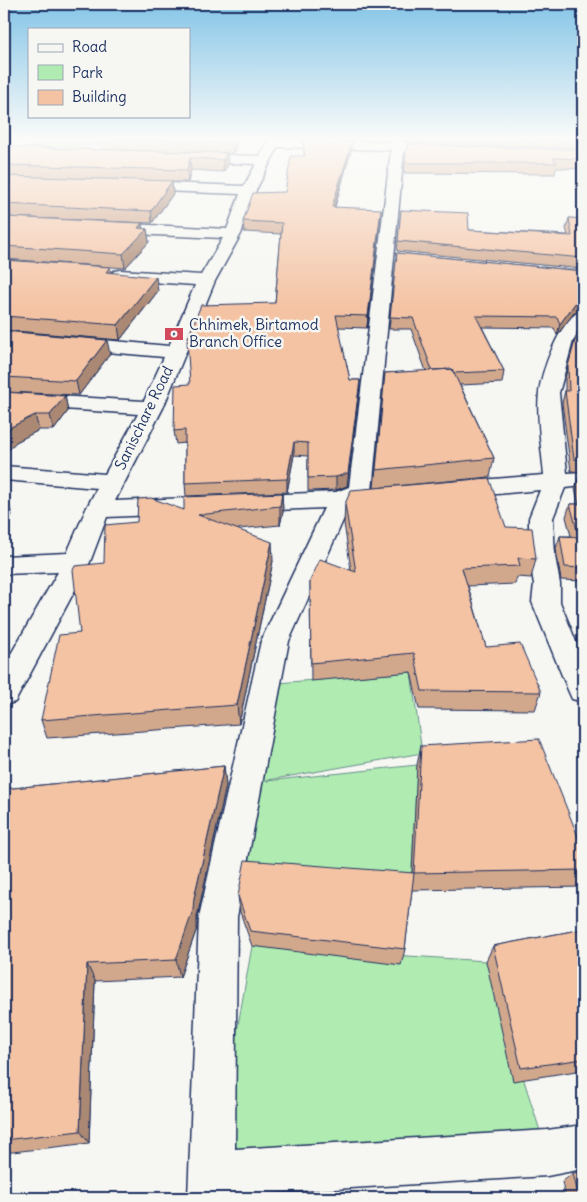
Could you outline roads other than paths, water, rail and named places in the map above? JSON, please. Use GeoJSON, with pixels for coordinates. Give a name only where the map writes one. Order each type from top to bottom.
{"type":"FeatureCollection","features":[{"type":"Feature","properties":{"kind":"street","name":"Sanischare Road"},"geometry":{"type":"LineString","coordinates":[[4,692],[77,562],[105,496],[152,408],[206,281],[234,234],[247,195]]}},
{"type":"Feature","properties":{"kind":"street"},"geometry":{"type":"LineString","coordinates":[[396,195],[393,258],[360,491],[340,500],[275,641],[218,917],[212,1185],[547,1153],[583,1147]]}},
{"type":"Feature","properties":{"kind":"street"},"geometry":{"type":"LineString","coordinates":[[98,228],[234,234]]}},
{"type":"Feature","properties":{"kind":"street"},"geometry":{"type":"LineString","coordinates":[[100,273],[206,281]]}},
{"type":"Feature","properties":{"kind":"street"},"geometry":{"type":"LineString","coordinates":[[583,316],[564,341],[549,393],[556,481],[541,518],[542,556],[547,584],[546,602],[568,660],[583,690]]}},
{"type":"Feature","properties":{"kind":"street"},"geometry":{"type":"LineString","coordinates":[[4,337],[175,352]]}},
{"type":"Feature","properties":{"kind":"street"},"geometry":{"type":"LineString","coordinates":[[4,399],[152,408]]}},
{"type":"Feature","properties":{"kind":"street"},"geometry":{"type":"LineString","coordinates":[[4,472],[105,496],[340,500],[380,497]]}},
{"type":"Feature","properties":{"kind":"street"},"geometry":{"type":"LineString","coordinates":[[429,492],[583,480]]}},
{"type":"Feature","properties":{"kind":"street"},"geometry":{"type":"LineString","coordinates":[[4,565],[77,562]]}},
{"type":"Feature","properties":{"kind":"place","name":"Chhimek, Birtamod Branch Office"},"geometry":{"type":"Point","coordinates":[174,334]}}]}
